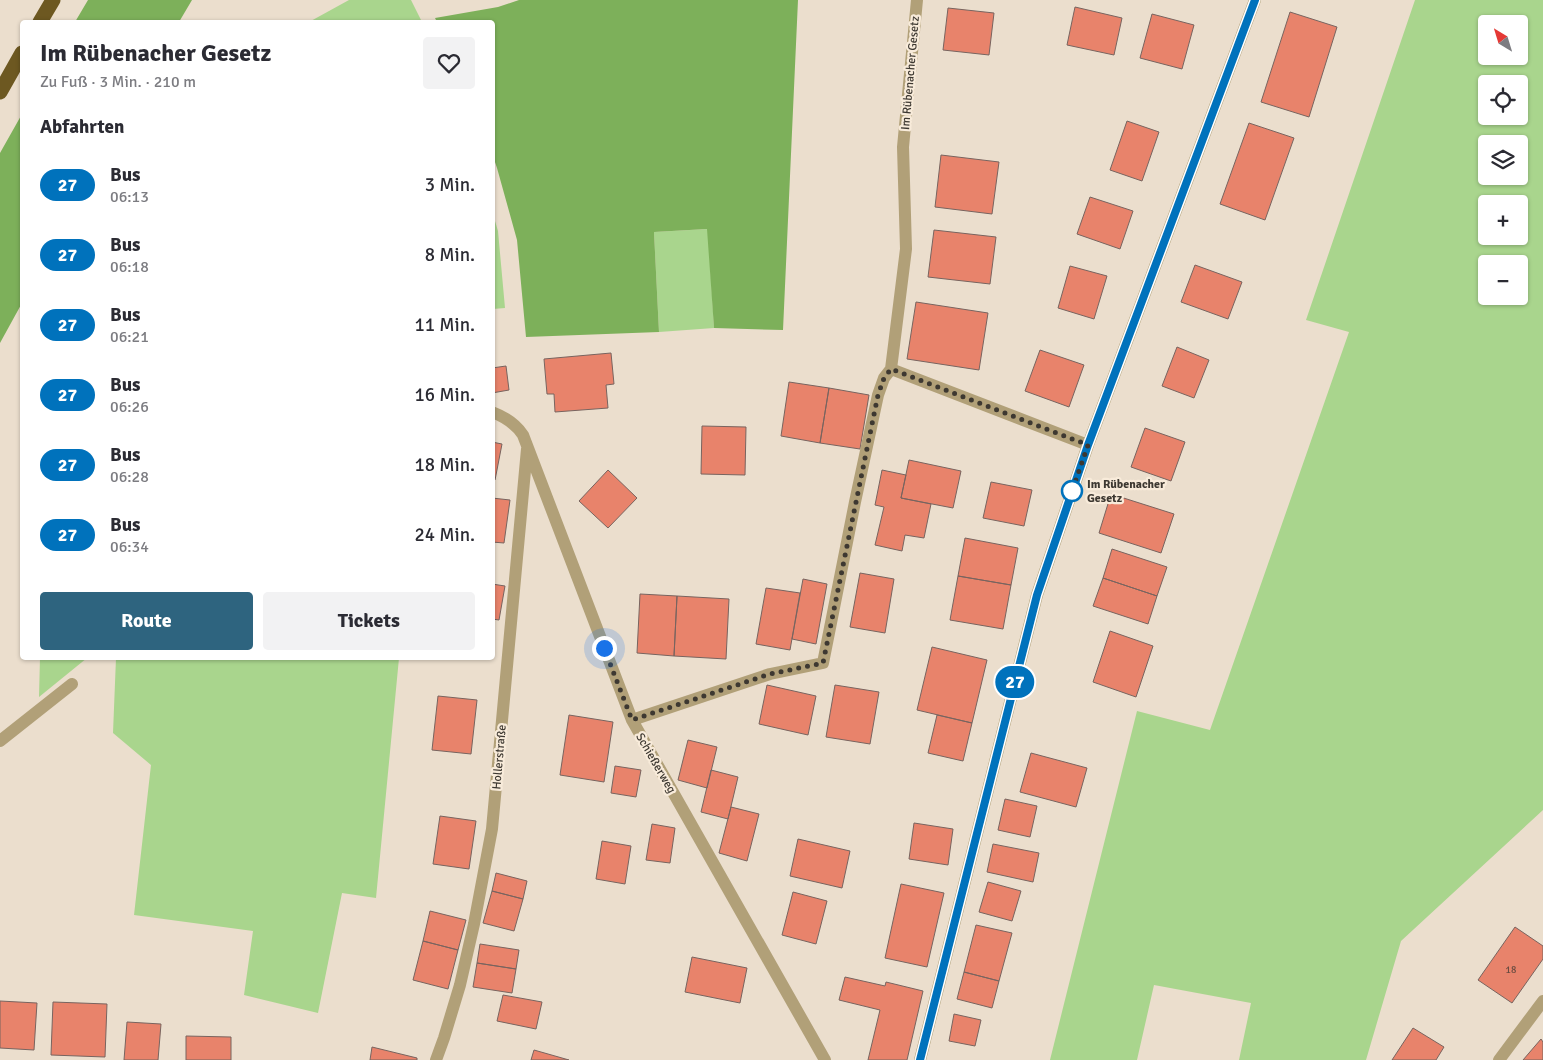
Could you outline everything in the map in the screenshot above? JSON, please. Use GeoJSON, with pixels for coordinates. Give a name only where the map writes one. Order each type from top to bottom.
{"type":"FeatureCollection","features":[{"type":"Feature","properties":{"kind":"highway"},"geometry":{"type":"LineString","coordinates":[[41,20],[53,0]]}},
{"type":"Feature","properties":{"kind":"highway"},"geometry":{"type":"LineString","coordinates":[[0,92],[20,57]]}},
{"type":"Feature","properties":{"kind":"street","name":"Im Rübenacher Gesetz"},"geometry":{"type":"LineString","coordinates":[[891,369],[906,249],[903,147],[917,0]]}},
{"type":"Feature","properties":{"kind":"street"},"geometry":{"type":"LineString","coordinates":[[920,1060],[1037,595],[1088,445],[1252,0]]}},
{"type":"Feature","properties":{"kind":"street"},"geometry":{"type":"LineString","coordinates":[[632,720],[770,674],[823,663],[878,395],[884,378],[891,369],[1088,445]]}},
{"type":"Feature","properties":{"kind":"street","name":"Schießerweg"},"geometry":{"type":"LineString","coordinates":[[495,413],[511,421],[518,427],[528,447],[632,720],[825,1060]]}},
{"type":"Feature","properties":{"kind":"street","name":"Hollerstraße"},"geometry":{"type":"LineString","coordinates":[[436,1060],[460,985],[492,829],[528,447]]}},
{"type":"Feature","properties":{"kind":"street"},"geometry":{"type":"LineString","coordinates":[[0,742],[72,684]]}},
{"type":"Feature","properties":{"kind":"street"},"geometry":{"type":"LineString","coordinates":[[1499,1060],[1543,1001]]}},
{"type":"Feature","properties":{"kind":"green space"},"geometry":{"type":"Polygon","coordinates":[[[88,0],[192,0],[180,20],[76,20],[88,0]]]}},
{"type":"Feature","properties":{"kind":"green space"},"geometry":{"type":"Polygon","coordinates":[[[349,0],[411,0],[421,20],[313,20],[349,0]]]}},
{"type":"Feature","properties":{"kind":"green space"},"geometry":{"type":"Polygon","coordinates":[[[519,0],[798,0],[783,330],[714,328],[707,229],[654,232],[659,332],[526,337],[517,240],[495,162],[495,20],[436,20],[435,18],[498,7],[519,0]]]}},
{"type":"Feature","properties":{"kind":"green space"},"geometry":{"type":"Polygon","coordinates":[[[1415,0],[1543,0],[1543,810],[1401,941],[1366,1060],[1239,1060],[1251,1003],[1154,985],[1137,1060],[1050,1060],[1137,711],[1210,730],[1349,332],[1306,320],[1415,0]]]}},
{"type":"Feature","properties":{"kind":"green space"},"geometry":{"type":"Polygon","coordinates":[[[20,118],[20,307],[0,343],[0,153],[20,118]]]}},
{"type":"Feature","properties":{"kind":"green space"},"geometry":{"type":"Polygon","coordinates":[[[495,221],[498,231],[505,308],[495,309],[495,221]]]}},
{"type":"Feature","properties":{"kind":"green space"},"geometry":{"type":"Polygon","coordinates":[[[708,229],[714,328],[659,332],[654,232],[708,229]]]}},
{"type":"Feature","properties":{"kind":"green space"},"geometry":{"type":"Polygon","coordinates":[[[40,660],[85,660],[39,697],[40,660]]]}},
{"type":"Feature","properties":{"kind":"green space"},"geometry":{"type":"Polygon","coordinates":[[[116,660],[399,660],[376,898],[342,893],[318,1013],[244,995],[253,931],[134,915],[151,765],[113,733],[116,660]]]}},
{"type":"Feature","properties":{"kind":"building"},"geometry":{"type":"Polygon","coordinates":[[[1075,7],[1122,18],[1114,55],[1067,45],[1075,7]]]}},
{"type":"Feature","properties":{"kind":"building"},"geometry":{"type":"Polygon","coordinates":[[[948,8],[994,13],[989,55],[943,50],[948,8]]]}},
{"type":"Feature","properties":{"kind":"building"},"geometry":{"type":"Polygon","coordinates":[[[1290,12],[1337,27],[1309,117],[1261,102],[1290,12]]]}},
{"type":"Feature","properties":{"kind":"building"},"geometry":{"type":"Polygon","coordinates":[[[1152,14],[1194,25],[1182,69],[1140,58],[1152,14]]]}},
{"type":"Feature","properties":{"kind":"building"},"geometry":{"type":"Polygon","coordinates":[[[1127,121],[1159,132],[1142,181],[1110,170],[1127,121]]]}},
{"type":"Feature","properties":{"kind":"building"},"geometry":{"type":"Polygon","coordinates":[[[1249,123],[1294,138],[1265,220],[1220,204],[1249,123]]]}},
{"type":"Feature","properties":{"kind":"building"},"geometry":{"type":"Polygon","coordinates":[[[941,155],[999,162],[992,214],[935,207],[941,155]]]}},
{"type":"Feature","properties":{"kind":"building"},"geometry":{"type":"Polygon","coordinates":[[[1090,197],[1133,211],[1120,249],[1077,234],[1090,197]]]}},
{"type":"Feature","properties":{"kind":"building"},"geometry":{"type":"Polygon","coordinates":[[[934,230],[996,237],[990,284],[928,277],[934,230]]]}},
{"type":"Feature","properties":{"kind":"building"},"geometry":{"type":"Polygon","coordinates":[[[1195,265],[1242,282],[1228,319],[1181,302],[1195,265]]]}},
{"type":"Feature","properties":{"kind":"building"},"geometry":{"type":"Polygon","coordinates":[[[1070,266],[1107,276],[1094,319],[1058,308],[1070,266]]]}},
{"type":"Feature","properties":{"kind":"building"},"geometry":{"type":"Polygon","coordinates":[[[916,302],[988,313],[979,370],[907,359],[916,302]]]}},
{"type":"Feature","properties":{"kind":"building"},"geometry":{"type":"Polygon","coordinates":[[[1177,347],[1209,360],[1194,398],[1162,386],[1177,347]]]}},
{"type":"Feature","properties":{"kind":"building"},"geometry":{"type":"Polygon","coordinates":[[[1040,350],[1084,365],[1069,407],[1025,391],[1040,350]]]}},
{"type":"Feature","properties":{"kind":"building"},"geometry":{"type":"Polygon","coordinates":[[[611,353],[614,384],[606,385],[608,408],[555,412],[554,394],[547,394],[544,359],[611,353]]]}},
{"type":"Feature","properties":{"kind":"building"},"geometry":{"type":"Polygon","coordinates":[[[506,366],[509,390],[495,392],[495,368],[506,366]]]}},
{"type":"Feature","properties":{"kind":"building"},"geometry":{"type":"Polygon","coordinates":[[[789,382],[829,388],[820,443],[781,436],[789,382]]]}},
{"type":"Feature","properties":{"kind":"building"},"geometry":{"type":"Polygon","coordinates":[[[829,388],[869,395],[860,449],[820,443],[829,388]]]}},
{"type":"Feature","properties":{"kind":"building"},"geometry":{"type":"Polygon","coordinates":[[[702,426],[746,427],[745,475],[701,474],[702,426]]]}},
{"type":"Feature","properties":{"kind":"building"},"geometry":{"type":"Polygon","coordinates":[[[1145,428],[1185,442],[1171,481],[1131,467],[1145,428]]]}},
{"type":"Feature","properties":{"kind":"building"},"geometry":{"type":"Polygon","coordinates":[[[495,443],[502,444],[495,480],[495,443]]]}},
{"type":"Feature","properties":{"kind":"building"},"geometry":{"type":"Polygon","coordinates":[[[909,460],[961,471],[953,508],[901,498],[909,460]]]}},
{"type":"Feature","properties":{"kind":"building"},"geometry":{"type":"Polygon","coordinates":[[[608,470],[637,498],[608,528],[579,501],[608,470]]]}},
{"type":"Feature","properties":{"kind":"building"},"geometry":{"type":"Polygon","coordinates":[[[882,470],[906,475],[901,498],[931,504],[924,538],[905,535],[902,551],[875,545],[884,507],[875,505],[882,470]]]}},
{"type":"Feature","properties":{"kind":"building"},"geometry":{"type":"Polygon","coordinates":[[[991,482],[1032,490],[1024,526],[983,518],[991,482]]]}},
{"type":"Feature","properties":{"kind":"building"},"geometry":{"type":"Polygon","coordinates":[[[1111,494],[1174,514],[1161,553],[1099,533],[1111,494]]]}},
{"type":"Feature","properties":{"kind":"building"},"geometry":{"type":"Polygon","coordinates":[[[495,498],[510,500],[504,543],[495,542],[495,498]]]}},
{"type":"Feature","properties":{"kind":"building"},"geometry":{"type":"Polygon","coordinates":[[[965,538],[1018,548],[1011,585],[958,576],[965,538]]]}},
{"type":"Feature","properties":{"kind":"building"},"geometry":{"type":"Polygon","coordinates":[[[1112,549],[1167,567],[1157,596],[1103,578],[1112,549]]]}},
{"type":"Feature","properties":{"kind":"building"},"geometry":{"type":"Polygon","coordinates":[[[860,573],[894,579],[885,633],[850,627],[860,573]]]}},
{"type":"Feature","properties":{"kind":"building"},"geometry":{"type":"Polygon","coordinates":[[[958,576],[1011,585],[1003,629],[950,620],[958,576]]]}},
{"type":"Feature","properties":{"kind":"building"},"geometry":{"type":"Polygon","coordinates":[[[1103,578],[1157,596],[1148,624],[1093,606],[1103,578]]]}},
{"type":"Feature","properties":{"kind":"building"},"geometry":{"type":"Polygon","coordinates":[[[803,579],[827,584],[816,644],[792,639],[803,579]]]}},
{"type":"Feature","properties":{"kind":"building"},"geometry":{"type":"Polygon","coordinates":[[[495,584],[505,586],[499,620],[495,619],[495,584]]]}},
{"type":"Feature","properties":{"kind":"building"},"geometry":{"type":"Polygon","coordinates":[[[766,588],[800,593],[790,650],[756,644],[766,588]]]}},
{"type":"Feature","properties":{"kind":"building"},"geometry":{"type":"Polygon","coordinates":[[[640,594],[677,596],[674,656],[637,653],[640,594]]]}},
{"type":"Feature","properties":{"kind":"building"},"geometry":{"type":"Polygon","coordinates":[[[677,596],[729,599],[726,659],[674,656],[677,596]]]}},
{"type":"Feature","properties":{"kind":"building"},"geometry":{"type":"Polygon","coordinates":[[[1110,631],[1153,646],[1136,697],[1093,682],[1110,631]]]}},
{"type":"Feature","properties":{"kind":"building"},"geometry":{"type":"Polygon","coordinates":[[[932,647],[987,660],[972,723],[917,710],[932,647]]]}},
{"type":"Feature","properties":{"kind":"building"},"geometry":{"type":"Polygon","coordinates":[[[767,685],[816,696],[808,735],[759,724],[767,685]]]}},
{"type":"Feature","properties":{"kind":"building"},"geometry":{"type":"Polygon","coordinates":[[[835,685],[879,692],[870,744],[826,737],[835,685]]]}},
{"type":"Feature","properties":{"kind":"building"},"geometry":{"type":"Polygon","coordinates":[[[438,696],[477,700],[471,754],[432,750],[438,696]]]}},
{"type":"Feature","properties":{"kind":"building"},"geometry":{"type":"Polygon","coordinates":[[[569,715],[613,722],[604,782],[560,775],[569,715]]]}},
{"type":"Feature","properties":{"kind":"building"},"geometry":{"type":"Polygon","coordinates":[[[937,715],[972,723],[963,761],[928,753],[937,715]]]}},
{"type":"Feature","properties":{"kind":"building"},"geometry":{"type":"Polygon","coordinates":[[[688,740],[717,747],[707,788],[678,780],[688,740]]]}},
{"type":"Feature","properties":{"kind":"building"},"geometry":{"type":"Polygon","coordinates":[[[1031,753],[1087,768],[1076,807],[1020,792],[1031,753]]]}},
{"type":"Feature","properties":{"kind":"building"},"geometry":{"type":"Polygon","coordinates":[[[615,766],[641,770],[636,797],[611,793],[615,766]]]}},
{"type":"Feature","properties":{"kind":"building"},"geometry":{"type":"Polygon","coordinates":[[[711,770],[738,777],[728,819],[701,812],[711,770]]]}},
{"type":"Feature","properties":{"kind":"building"},"geometry":{"type":"Polygon","coordinates":[[[1005,799],[1037,806],[1030,837],[998,830],[1005,799]]]}},
{"type":"Feature","properties":{"kind":"building"},"geometry":{"type":"Polygon","coordinates":[[[731,807],[759,814],[747,861],[719,853],[731,807]]]}},
{"type":"Feature","properties":{"kind":"building"},"geometry":{"type":"Polygon","coordinates":[[[440,816],[476,821],[469,869],[433,864],[440,816]]]}},
{"type":"Feature","properties":{"kind":"building"},"geometry":{"type":"Polygon","coordinates":[[[914,823],[953,829],[948,865],[909,859],[914,823]]]}},
{"type":"Feature","properties":{"kind":"building"},"geometry":{"type":"Polygon","coordinates":[[[652,824],[675,828],[670,863],[646,860],[652,824]]]}},
{"type":"Feature","properties":{"kind":"building"},"geometry":{"type":"Polygon","coordinates":[[[798,839],[850,851],[842,888],[790,876],[798,839]]]}},
{"type":"Feature","properties":{"kind":"building"},"geometry":{"type":"Polygon","coordinates":[[[602,841],[631,846],[625,884],[596,879],[602,841]]]}},
{"type":"Feature","properties":{"kind":"building"},"geometry":{"type":"Polygon","coordinates":[[[993,844],[1039,853],[1033,882],[987,872],[993,844]]]}},
{"type":"Feature","properties":{"kind":"building"},"geometry":{"type":"Polygon","coordinates":[[[496,873],[527,881],[523,899],[492,891],[496,873]]]}},
{"type":"Feature","properties":{"kind":"building"},"geometry":{"type":"Polygon","coordinates":[[[988,882],[1021,891],[1012,921],[979,912],[988,882]]]}},
{"type":"Feature","properties":{"kind":"building"},"geometry":{"type":"Polygon","coordinates":[[[901,884],[944,893],[927,967],[885,958],[901,884]]]}},
{"type":"Feature","properties":{"kind":"building"},"geometry":{"type":"Polygon","coordinates":[[[492,891],[523,899],[514,931],[483,923],[492,891]]]}},
{"type":"Feature","properties":{"kind":"building"},"geometry":{"type":"Polygon","coordinates":[[[793,892],[827,901],[816,944],[782,935],[793,892]]]}},
{"type":"Feature","properties":{"kind":"building"},"geometry":{"type":"Polygon","coordinates":[[[430,911],[466,920],[458,950],[423,941],[430,911]]]}},
{"type":"Feature","properties":{"kind":"building"},"geometry":{"type":"Polygon","coordinates":[[[976,925],[1012,933],[999,981],[964,972],[976,925]]]}},
{"type":"Feature","properties":{"kind":"building"},"geometry":{"type":"Polygon","coordinates":[[[1515,927],[1543,946],[1543,959],[1512,1003],[1478,980],[1515,927]]]}},
{"type":"Feature","properties":{"kind":"building"},"geometry":{"type":"Polygon","coordinates":[[[423,941],[458,950],[448,989],[413,980],[423,941]]]}},
{"type":"Feature","properties":{"kind":"building"},"geometry":{"type":"Polygon","coordinates":[[[480,944],[519,950],[516,969],[477,963],[480,944]]]}},
{"type":"Feature","properties":{"kind":"building"},"geometry":{"type":"Polygon","coordinates":[[[692,957],[747,968],[740,1003],[685,992],[692,957]]]}},
{"type":"Feature","properties":{"kind":"building"},"geometry":{"type":"Polygon","coordinates":[[[477,963],[516,969],[512,993],[473,987],[477,963]]]}},
{"type":"Feature","properties":{"kind":"building"},"geometry":{"type":"Polygon","coordinates":[[[964,972],[999,981],[992,1008],[957,999],[964,972]]]}},
{"type":"Feature","properties":{"kind":"building"},"geometry":{"type":"Polygon","coordinates":[[[845,977],[885,986],[886,982],[923,991],[907,1060],[868,1060],[880,1010],[839,1000],[845,977]]]}},
{"type":"Feature","properties":{"kind":"building"},"geometry":{"type":"Polygon","coordinates":[[[503,995],[542,1002],[536,1029],[497,1021],[503,995]]]}},
{"type":"Feature","properties":{"kind":"building"},"geometry":{"type":"Polygon","coordinates":[[[0,1001],[37,1003],[34,1050],[0,1048],[0,1001]]]}},
{"type":"Feature","properties":{"kind":"building"},"geometry":{"type":"Polygon","coordinates":[[[53,1002],[107,1004],[105,1057],[51,1055],[53,1002]]]}},
{"type":"Feature","properties":{"kind":"building"},"geometry":{"type":"Polygon","coordinates":[[[954,1014],[981,1020],[975,1046],[949,1041],[954,1014]]]}},
{"type":"Feature","properties":{"kind":"building"},"geometry":{"type":"Polygon","coordinates":[[[127,1022],[161,1024],[158,1060],[124,1060],[127,1022]]]}},
{"type":"Feature","properties":{"kind":"building"},"geometry":{"type":"Polygon","coordinates":[[[1413,1028],[1444,1047],[1436,1060],[1392,1060],[1413,1028]]]}},
{"type":"Feature","properties":{"kind":"building"},"geometry":{"type":"Polygon","coordinates":[[[186,1036],[231,1037],[231,1060],[186,1060],[186,1036]]]}},
{"type":"Feature","properties":{"kind":"building"},"geometry":{"type":"Polygon","coordinates":[[[1541,1039],[1543,1042],[1543,1060],[1523,1060],[1541,1039]]]}},
{"type":"Feature","properties":{"kind":"building"},"geometry":{"type":"Polygon","coordinates":[[[372,1047],[417,1058],[417,1060],[370,1060],[372,1047]]]}},
{"type":"Feature","properties":{"kind":"building"},"geometry":{"type":"Polygon","coordinates":[[[534,1050],[569,1060],[531,1060],[534,1050]]]}},
{"type":"Feature","properties":{"kind":"bus line","name":"27"},"geometry":{"type":"LineString","coordinates":[[920,1060],[1037,595],[1088,445],[1255,0]]}},
{"type":"Feature","properties":{"kind":"place","name":"Im Rübenacher Gesetz"},"geometry":{"type":"Point","coordinates":[1072,491]}},
{"type":"Feature","properties":{"kind":"route"},"geometry":{"type":"LineString","coordinates":[[604,648],[632,720],[770,674],[823,663],[878,395],[884,378],[891,369],[1088,445],[1072,491]]}}]}
